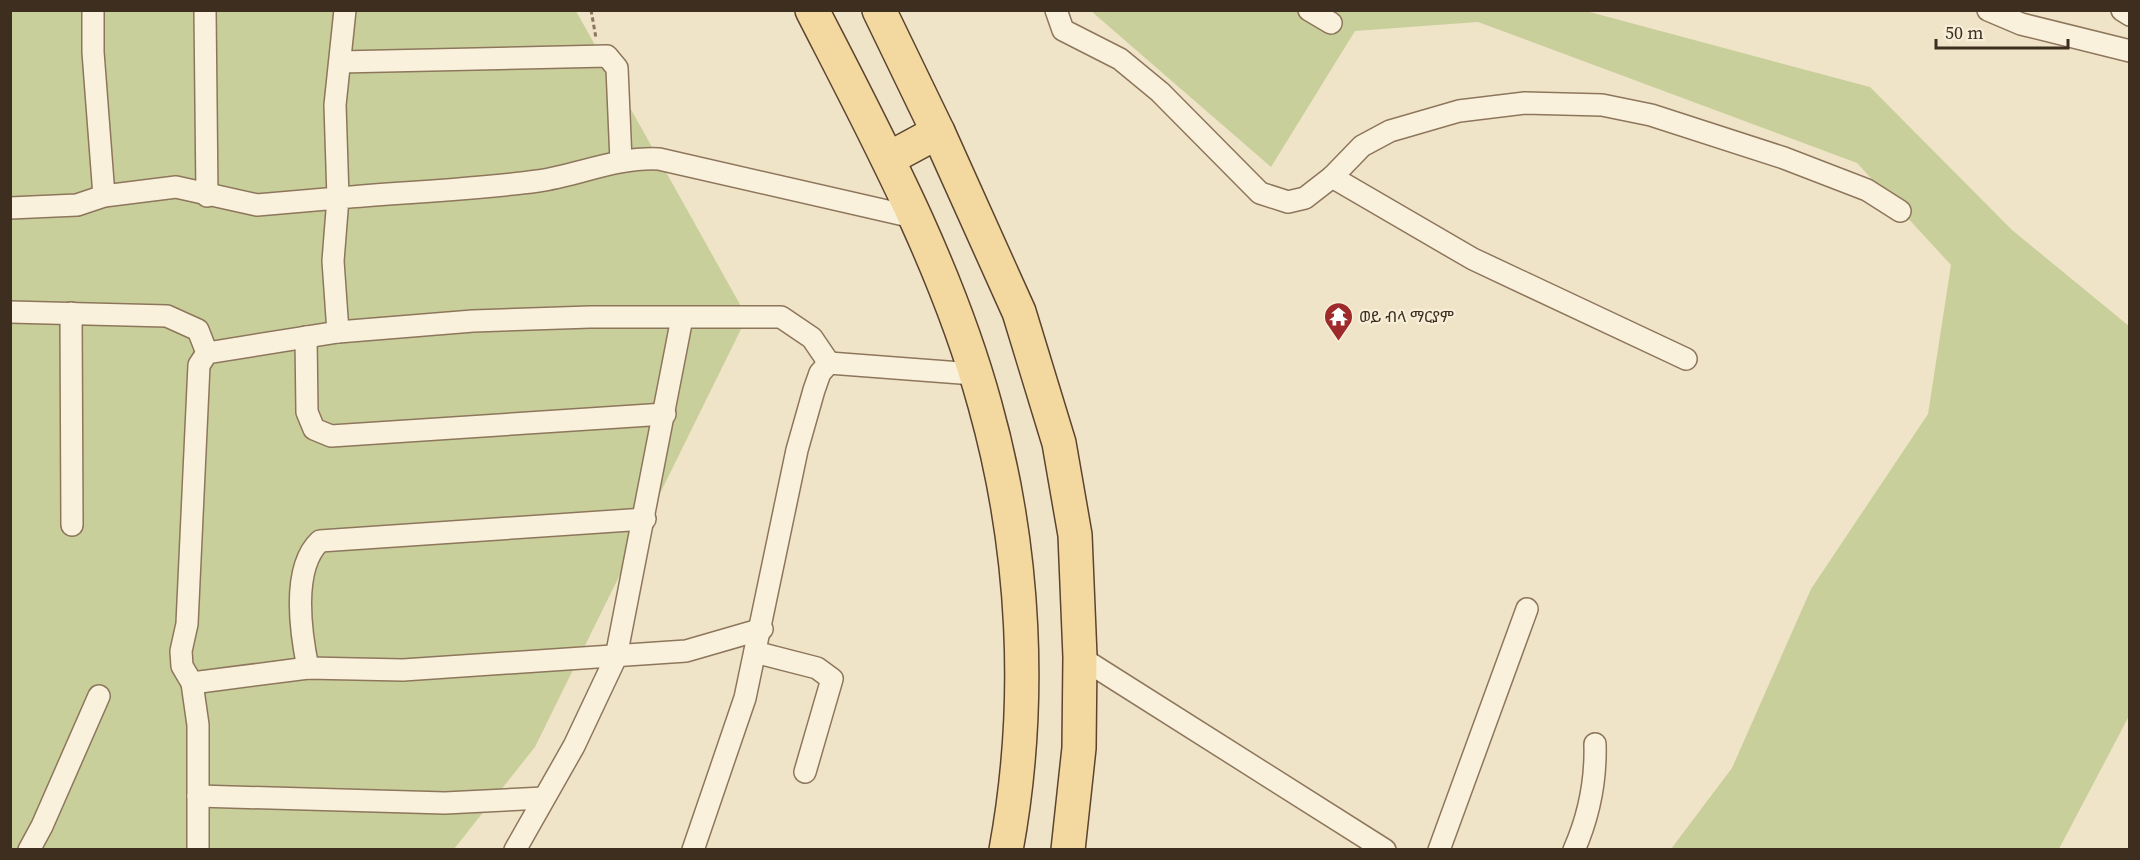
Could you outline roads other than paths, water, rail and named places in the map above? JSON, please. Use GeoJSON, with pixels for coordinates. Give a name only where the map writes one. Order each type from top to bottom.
{"type":"FeatureCollection","features":[{"type":"Feature","properties":{"kind":"main road"},"geometry":{"type":"LineString","coordinates":[[812,10],[888,159],[961,333],[985,404],[1008,509],[1021,633],[1021,724],[1006,849]]}},
{"type":"Feature","properties":{"kind":"main road"},"geometry":{"type":"LineString","coordinates":[[879,10],[938,132],[1019,312],[1059,443],[1075,535],[1080,657],[1079,748],[1068,849]]}},
{"type":"Feature","properties":{"kind":"main road"},"geometry":{"type":"LineString","coordinates":[[888,159],[938,132]]}},
{"type":"Feature","properties":{"kind":"street"},"geometry":{"type":"LineString","coordinates":[[93,10],[93,52],[104,196]]}},
{"type":"Feature","properties":{"kind":"street"},"geometry":{"type":"LineString","coordinates":[[205,10],[207,196]]}},
{"type":"Feature","properties":{"kind":"street"},"geometry":{"type":"LineString","coordinates":[[338,332],[333,261],[338,198],[335,105],[345,10]]}},
{"type":"Feature","properties":{"kind":"street"},"geometry":{"type":"LineString","coordinates":[[1056,10],[1063,30],[1120,59],[1144,79],[1260,193],[1288,202],[1305,198],[1332,177],[1362,146],[1390,131],[1459,111],[1525,103],[1602,105],[1651,115],[1713,137],[1784,158],[1867,190],[1900,211]]}},
{"type":"Feature","properties":{"kind":"street"},"geometry":{"type":"LineString","coordinates":[[1309,10],[1331,23]]}},
{"type":"Feature","properties":{"kind":"street"},"geometry":{"type":"LineString","coordinates":[[1988,10],[2021,24],[2130,51]]}},
{"type":"Feature","properties":{"kind":"street"},"geometry":{"type":"LineString","coordinates":[[2122,10],[2130,15]]}},
{"type":"Feature","properties":{"kind":"street"},"geometry":{"type":"LineString","coordinates":[[340,62],[596,54],[607,56],[616,68],[621,161]]}},
{"type":"Feature","properties":{"kind":"street"},"geometry":{"type":"LineString","coordinates":[[10,208],[77,205],[104,196],[176,187],[207,196],[257,205],[540,181],[621,161],[659,159],[913,217]]}},
{"type":"Feature","properties":{"kind":"street"},"geometry":{"type":"LineString","coordinates":[[1332,177],[1473,259],[1686,359]]}},
{"type":"Feature","properties":{"kind":"street"},"geometry":{"type":"LineString","coordinates":[[10,312],[167,316],[198,330],[207,353]]}},
{"type":"Feature","properties":{"kind":"street"},"geometry":{"type":"LineString","coordinates":[[71,313],[72,525]]}},
{"type":"Feature","properties":{"kind":"street"},"geometry":{"type":"LineString","coordinates":[[198,849],[198,725],[192,683],[182,666],[181,651],[187,624],[199,365],[207,353],[338,332],[485,321],[590,317],[781,317],[812,338],[828,363]]}},
{"type":"Feature","properties":{"kind":"street"},"geometry":{"type":"LineString","coordinates":[[514,849],[574,746],[616,657],[645,519],[682,318]]}},
{"type":"Feature","properties":{"kind":"street"},"geometry":{"type":"LineString","coordinates":[[306,337],[307,412],[314,429],[331,436],[664,414]]}},
{"type":"Feature","properties":{"kind":"street"},"geometry":{"type":"LineString","coordinates":[[828,363],[974,374]]}},
{"type":"Feature","properties":{"kind":"street"},"geometry":{"type":"LineString","coordinates":[[699,848],[745,698],[762,629],[797,450],[820,373],[828,363]]}},
{"type":"Feature","properties":{"kind":"street"},"geometry":{"type":"LineString","coordinates":[[308,668],[301,633],[302,579],[312,549],[320,541],[645,519]]}},
{"type":"Feature","properties":{"kind":"street"},"geometry":{"type":"LineString","coordinates":[[1438,849],[1527,609]]}},
{"type":"Feature","properties":{"kind":"street"},"geometry":{"type":"LineString","coordinates":[[192,683],[308,668],[403,670],[686,651],[762,629]]}},
{"type":"Feature","properties":{"kind":"street"},"geometry":{"type":"LineString","coordinates":[[755,652],[817,668],[832,679],[831,692],[805,772]]}},
{"type":"Feature","properties":{"kind":"street"},"geometry":{"type":"LineString","coordinates":[[1080,657],[1385,849]]}},
{"type":"Feature","properties":{"kind":"street"},"geometry":{"type":"LineString","coordinates":[[29,849],[42,826],[99,696]]}},
{"type":"Feature","properties":{"kind":"street"},"geometry":{"type":"LineString","coordinates":[[1574,849],[1581,833],[1596,774],[1595,744]]}},
{"type":"Feature","properties":{"kind":"street"},"geometry":{"type":"LineString","coordinates":[[198,796],[445,803],[544,798]]}},
{"type":"Feature","properties":{"kind":"place","name":"ወይ ብላ ማርያም"},"geometry":{"type":"Point","coordinates":[1338,342]}}]}
